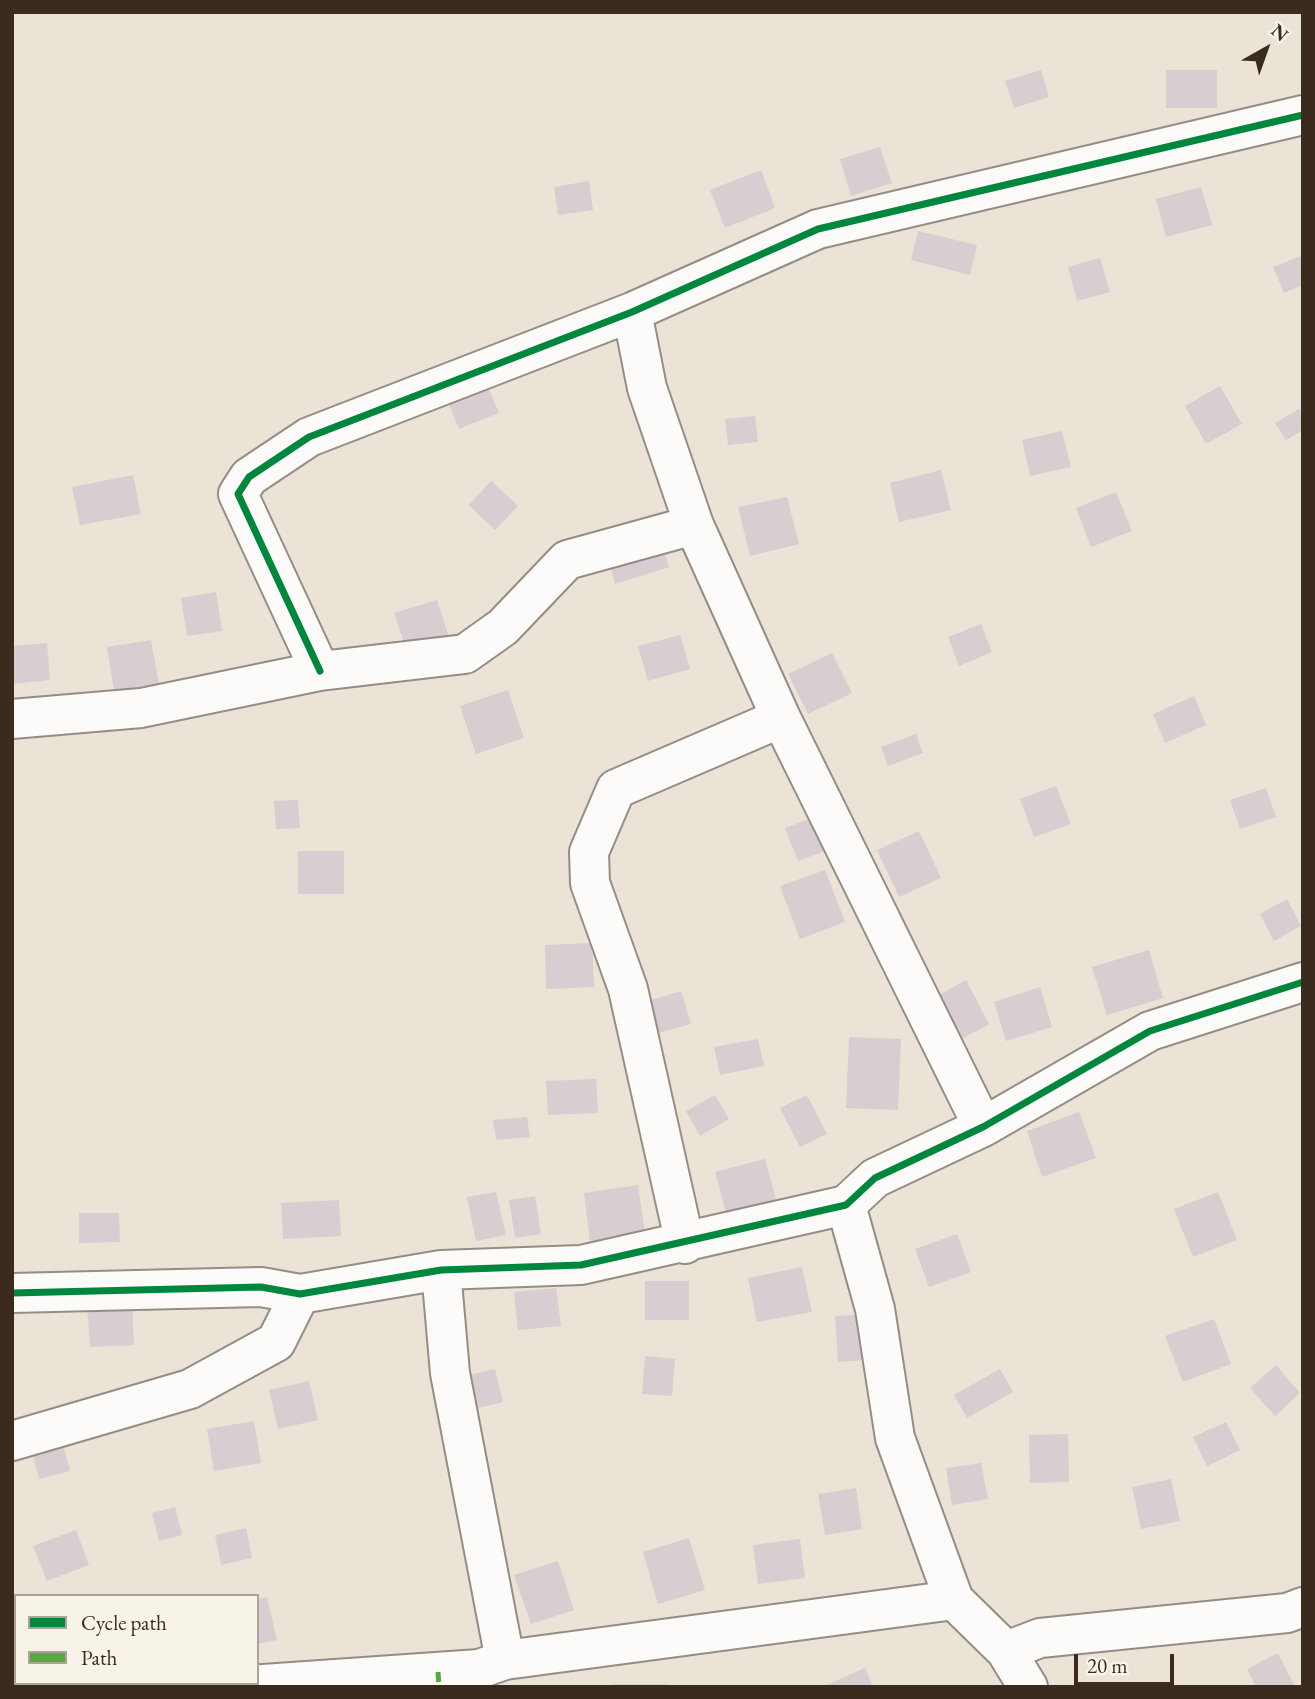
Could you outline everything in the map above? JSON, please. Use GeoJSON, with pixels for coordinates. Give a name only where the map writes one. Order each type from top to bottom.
{"type":"FeatureCollection","features":[{"type":"Feature","properties":{"kind":"street"},"geometry":{"type":"LineString","coordinates":[[320,671],[238,494],[249,477],[309,437],[632,312],[818,229],[1303,115]]}},
{"type":"Feature","properties":{"kind":"street"},"geometry":{"type":"LineString","coordinates":[[632,312],[647,388],[694,525],[781,718],[983,1127]]}},
{"type":"Feature","properties":{"kind":"street"},"geometry":{"type":"LineString","coordinates":[[12,719],[141,708],[320,671],[465,654],[503,627],[566,560],[694,525]]}},
{"type":"Feature","properties":{"kind":"street"},"geometry":{"type":"LineString","coordinates":[[685,1244],[628,989],[590,883],[589,852],[616,789],[781,718]]}},
{"type":"Feature","properties":{"kind":"street"},"geometry":{"type":"LineString","coordinates":[[12,1293],[261,1287],[300,1294],[441,1270],[581,1265],[685,1244],[846,1205],[876,1178],[983,1127],[1150,1031],[1303,982]]}},
{"type":"Feature","properties":{"kind":"street"},"geometry":{"type":"LineString","coordinates":[[846,1205],[875,1309],[895,1438],[954,1600],[1006,1651],[1028,1687]]}},
{"type":"Feature","properties":{"kind":"street"},"geometry":{"type":"LineString","coordinates":[[441,1270],[450,1373],[505,1660]]}},
{"type":"Feature","properties":{"kind":"street"},"geometry":{"type":"LineString","coordinates":[[12,1441],[190,1389],[276,1342],[300,1294]]}},
{"type":"Feature","properties":{"kind":"street"},"geometry":{"type":"LineString","coordinates":[[259,1684],[479,1669],[505,1660],[954,1600]]}},
{"type":"Feature","properties":{"kind":"street"},"geometry":{"type":"LineString","coordinates":[[1006,1651],[1040,1638],[1287,1613],[1303,1607]]}},
{"type":"Feature","properties":{"kind":"street"},"geometry":{"type":"LineString","coordinates":[[220,1687],[249,1685]]}},
{"type":"Feature","properties":{"kind":"building"},"geometry":{"type":"Polygon","coordinates":[[[1041,70],[1049,97],[1014,108],[1005,81],[1041,70]]]}},
{"type":"Feature","properties":{"kind":"building"},"geometry":{"type":"Polygon","coordinates":[[[1166,70],[1217,70],[1217,108],[1166,108],[1166,70]]]}},
{"type":"Feature","properties":{"kind":"building"},"geometry":{"type":"Polygon","coordinates":[[[880,147],[892,183],[851,196],[840,159],[880,147]]]}},
{"type":"Feature","properties":{"kind":"building"},"geometry":{"type":"Polygon","coordinates":[[[761,170],[775,208],[725,228],[710,190],[761,170]]]}},
{"type":"Feature","properties":{"kind":"building"},"geometry":{"type":"Polygon","coordinates":[[[589,181],[593,210],[558,215],[554,187],[589,181]]]}},
{"type":"Feature","properties":{"kind":"building"},"geometry":{"type":"Polygon","coordinates":[[[1201,187],[1212,225],[1166,237],[1156,199],[1201,187]]]}},
{"type":"Feature","properties":{"kind":"building"},"geometry":{"type":"Polygon","coordinates":[[[918,231],[977,245],[970,275],[911,260],[918,231]]]}},
{"type":"Feature","properties":{"kind":"building"},"geometry":{"type":"Polygon","coordinates":[[[1303,255],[1303,285],[1284,293],[1273,267],[1303,255]]]}},
{"type":"Feature","properties":{"kind":"building"},"geometry":{"type":"Polygon","coordinates":[[[1100,258],[1110,292],[1077,301],[1068,267],[1100,258]]]}},
{"type":"Feature","properties":{"kind":"building"},"geometry":{"type":"Polygon","coordinates":[[[486,382],[499,413],[459,429],[447,399],[486,382]]]}},
{"type":"Feature","properties":{"kind":"building"},"geometry":{"type":"Polygon","coordinates":[[[1220,386],[1242,424],[1206,444],[1185,406],[1220,386]]]}},
{"type":"Feature","properties":{"kind":"building"},"geometry":{"type":"Polygon","coordinates":[[[1300,408],[1303,430],[1286,440],[1275,423],[1300,408]]]}},
{"type":"Feature","properties":{"kind":"building"},"geometry":{"type":"Polygon","coordinates":[[[755,416],[758,442],[728,445],[725,419],[755,416]]]}},
{"type":"Feature","properties":{"kind":"building"},"geometry":{"type":"Polygon","coordinates":[[[1062,431],[1071,467],[1030,476],[1022,440],[1062,431]]]}},
{"type":"Feature","properties":{"kind":"building"},"geometry":{"type":"Polygon","coordinates":[[[941,470],[951,510],[899,522],[890,483],[941,470]]]}},
{"type":"Feature","properties":{"kind":"building"},"geometry":{"type":"Polygon","coordinates":[[[133,475],[141,514],[80,525],[72,487],[133,475]]]}},
{"type":"Feature","properties":{"kind":"building"},"geometry":{"type":"Polygon","coordinates":[[[491,481],[518,506],[495,530],[469,505],[491,481]]]}},
{"type":"Feature","properties":{"kind":"building"},"geometry":{"type":"Polygon","coordinates":[[[1116,492],[1132,531],[1091,547],[1076,508],[1116,492]]]}},
{"type":"Feature","properties":{"kind":"building"},"geometry":{"type":"Polygon","coordinates":[[[787,497],[799,544],[750,556],[738,507],[787,497]]]}},
{"type":"Feature","properties":{"kind":"building"},"geometry":{"type":"Polygon","coordinates":[[[663,548],[669,567],[615,584],[610,565],[663,548]]]}},
{"type":"Feature","properties":{"kind":"building"},"geometry":{"type":"Polygon","coordinates":[[[216,592],[222,631],[187,636],[181,598],[216,592]]]}},
{"type":"Feature","properties":{"kind":"building"},"geometry":{"type":"Polygon","coordinates":[[[437,600],[449,637],[407,651],[394,613],[437,600]]]}},
{"type":"Feature","properties":{"kind":"building"},"geometry":{"type":"Polygon","coordinates":[[[981,624],[992,652],[959,666],[948,637],[981,624]]]}},
{"type":"Feature","properties":{"kind":"building"},"geometry":{"type":"Polygon","coordinates":[[[680,635],[690,669],[648,681],[638,646],[680,635]]]}},
{"type":"Feature","properties":{"kind":"building"},"geometry":{"type":"Polygon","coordinates":[[[151,640],[159,684],[114,691],[107,647],[151,640]]]}},
{"type":"Feature","properties":{"kind":"building"},"geometry":{"type":"Polygon","coordinates":[[[47,643],[50,680],[12,684],[12,646],[47,643]]]}},
{"type":"Feature","properties":{"kind":"building"},"geometry":{"type":"Polygon","coordinates":[[[832,653],[852,693],[808,714],[788,674],[832,653]]]}},
{"type":"Feature","properties":{"kind":"building"},"geometry":{"type":"Polygon","coordinates":[[[508,690],[524,738],[476,754],[460,706],[508,690]]]}},
{"type":"Feature","properties":{"kind":"building"},"geometry":{"type":"Polygon","coordinates":[[[1194,696],[1206,725],[1165,743],[1153,714],[1194,696]]]}},
{"type":"Feature","properties":{"kind":"building"},"geometry":{"type":"Polygon","coordinates":[[[916,734],[923,753],[888,766],[881,747],[916,734]]]}},
{"type":"Feature","properties":{"kind":"building"},"geometry":{"type":"Polygon","coordinates":[[[1056,786],[1071,824],[1034,837],[1020,799],[1056,786]]]}},
{"type":"Feature","properties":{"kind":"building"},"geometry":{"type":"Polygon","coordinates":[[[1266,788],[1276,817],[1240,829],[1230,800],[1266,788]]]}},
{"type":"Feature","properties":{"kind":"building"},"geometry":{"type":"Polygon","coordinates":[[[298,800],[300,828],[276,829],[274,801],[298,800]]]}},
{"type":"Feature","properties":{"kind":"building"},"geometry":{"type":"Polygon","coordinates":[[[822,814],[835,847],[798,861],[785,828],[822,814]]]}},
{"type":"Feature","properties":{"kind":"building"},"geometry":{"type":"Polygon","coordinates":[[[919,831],[941,878],[899,897],[877,850],[919,831]]]}},
{"type":"Feature","properties":{"kind":"building"},"geometry":{"type":"Polygon","coordinates":[[[298,851],[344,851],[344,894],[298,894],[298,851]]]}},
{"type":"Feature","properties":{"kind":"building"},"geometry":{"type":"Polygon","coordinates":[[[825,870],[845,922],[800,939],[780,886],[825,870]]]}},
{"type":"Feature","properties":{"kind":"building"},"geometry":{"type":"Polygon","coordinates":[[[1287,899],[1301,926],[1274,941],[1260,914],[1287,899]]]}},
{"type":"Feature","properties":{"kind":"building"},"geometry":{"type":"Polygon","coordinates":[[[592,943],[594,987],[546,989],[545,945],[592,943]]]}},
{"type":"Feature","properties":{"kind":"building"},"geometry":{"type":"Polygon","coordinates":[[[1149,950],[1163,998],[1107,1015],[1092,967],[1149,950]]]}},
{"type":"Feature","properties":{"kind":"building"},"geometry":{"type":"Polygon","coordinates":[[[966,980],[989,1024],[958,1041],[935,997],[966,980]]]}},
{"type":"Feature","properties":{"kind":"building"},"geometry":{"type":"Polygon","coordinates":[[[1040,987],[1052,1027],[1006,1041],[994,1002],[1040,987]]]}},
{"type":"Feature","properties":{"kind":"building"},"geometry":{"type":"Polygon","coordinates":[[[681,991],[691,1024],[655,1034],[645,1002],[681,991]]]}},
{"type":"Feature","properties":{"kind":"building"},"geometry":{"type":"Polygon","coordinates":[[[849,1037],[901,1039],[898,1110],[846,1108],[849,1037]]]}},
{"type":"Feature","properties":{"kind":"building"},"geometry":{"type":"Polygon","coordinates":[[[758,1039],[764,1066],[720,1075],[714,1047],[758,1039]]]}},
{"type":"Feature","properties":{"kind":"building"},"geometry":{"type":"Polygon","coordinates":[[[596,1079],[598,1113],[548,1115],[546,1081],[596,1079]]]}},
{"type":"Feature","properties":{"kind":"building"},"geometry":{"type":"Polygon","coordinates":[[[715,1095],[729,1119],[700,1136],[686,1111],[715,1095]]]}},
{"type":"Feature","properties":{"kind":"building"},"geometry":{"type":"Polygon","coordinates":[[[807,1095],[827,1134],[800,1147],[780,1108],[807,1095]]]}},
{"type":"Feature","properties":{"kind":"building"},"geometry":{"type":"Polygon","coordinates":[[[1079,1112],[1096,1158],[1042,1177],[1027,1131],[1079,1112]]]}},
{"type":"Feature","properties":{"kind":"building"},"geometry":{"type":"Polygon","coordinates":[[[527,1117],[530,1137],[496,1140],[493,1120],[527,1117]]]}},
{"type":"Feature","properties":{"kind":"building"},"geometry":{"type":"Polygon","coordinates":[[[765,1159],[777,1203],[727,1216],[715,1172],[765,1159]]]}},
{"type":"Feature","properties":{"kind":"building"},"geometry":{"type":"Polygon","coordinates":[[[638,1185],[645,1234],[590,1241],[584,1193],[638,1185]]]}},
{"type":"Feature","properties":{"kind":"building"},"geometry":{"type":"Polygon","coordinates":[[[496,1192],[506,1235],[476,1241],[467,1197],[496,1192]]]}},
{"type":"Feature","properties":{"kind":"building"},"geometry":{"type":"Polygon","coordinates":[[[1218,1192],[1237,1240],[1193,1257],[1174,1209],[1218,1192]]]}},
{"type":"Feature","properties":{"kind":"building"},"geometry":{"type":"Polygon","coordinates":[[[535,1196],[541,1234],[515,1238],[509,1200],[535,1196]]]}},
{"type":"Feature","properties":{"kind":"building"},"geometry":{"type":"Polygon","coordinates":[[[339,1200],[341,1236],[283,1239],[281,1203],[339,1200]]]}},
{"type":"Feature","properties":{"kind":"building"},"geometry":{"type":"Polygon","coordinates":[[[79,1213],[119,1213],[120,1242],[79,1243],[79,1213]]]}},
{"type":"Feature","properties":{"kind":"building"},"geometry":{"type":"Polygon","coordinates":[[[957,1234],[971,1272],[929,1287],[915,1249],[957,1234]]]}},
{"type":"Feature","properties":{"kind":"building"},"geometry":{"type":"Polygon","coordinates":[[[802,1267],[812,1312],[757,1322],[748,1278],[802,1267]]]}},
{"type":"Feature","properties":{"kind":"building"},"geometry":{"type":"Polygon","coordinates":[[[645,1281],[689,1281],[689,1320],[645,1320],[645,1281]]]}},
{"type":"Feature","properties":{"kind":"building"},"geometry":{"type":"Polygon","coordinates":[[[556,1288],[561,1326],[518,1330],[514,1292],[556,1288]]]}},
{"type":"Feature","properties":{"kind":"building"},"geometry":{"type":"Polygon","coordinates":[[[132,1302],[134,1345],[90,1347],[87,1305],[132,1302]]]}},
{"type":"Feature","properties":{"kind":"building"},"geometry":{"type":"Polygon","coordinates":[[[862,1315],[866,1360],[838,1362],[835,1316],[862,1315]]]}},
{"type":"Feature","properties":{"kind":"building"},"geometry":{"type":"Polygon","coordinates":[[[1214,1319],[1231,1364],[1183,1382],[1165,1336],[1214,1319]]]}},
{"type":"Feature","properties":{"kind":"building"},"geometry":{"type":"Polygon","coordinates":[[[645,1356],[675,1359],[672,1396],[642,1394],[645,1356]]]}},
{"type":"Feature","properties":{"kind":"building"},"geometry":{"type":"Polygon","coordinates":[[[1276,1365],[1300,1393],[1275,1416],[1250,1388],[1276,1365]]]}},
{"type":"Feature","properties":{"kind":"building"},"geometry":{"type":"Polygon","coordinates":[[[495,1369],[503,1402],[470,1410],[461,1377],[495,1369]]]}},
{"type":"Feature","properties":{"kind":"building"},"geometry":{"type":"Polygon","coordinates":[[[1000,1369],[1013,1392],[967,1418],[954,1395],[1000,1369]]]}},
{"type":"Feature","properties":{"kind":"building"},"geometry":{"type":"Polygon","coordinates":[[[309,1381],[318,1420],[278,1429],[269,1390],[309,1381]]]}},
{"type":"Feature","properties":{"kind":"building"},"geometry":{"type":"Polygon","coordinates":[[[254,1421],[261,1463],[214,1471],[207,1429],[254,1421]]]}},
{"type":"Feature","properties":{"kind":"building"},"geometry":{"type":"Polygon","coordinates":[[[1226,1422],[1240,1450],[1207,1466],[1193,1437],[1226,1422]]]}},
{"type":"Feature","properties":{"kind":"building"},"geometry":{"type":"Polygon","coordinates":[[[1068,1434],[1069,1482],[1030,1483],[1029,1435],[1068,1434]]]}},
{"type":"Feature","properties":{"kind":"building"},"geometry":{"type":"Polygon","coordinates":[[[62,1441],[70,1471],[39,1479],[31,1449],[62,1441]]]}},
{"type":"Feature","properties":{"kind":"building"},"geometry":{"type":"Polygon","coordinates":[[[981,1463],[988,1499],[952,1505],[946,1468],[981,1463]]]}},
{"type":"Feature","properties":{"kind":"building"},"geometry":{"type":"Polygon","coordinates":[[[1171,1479],[1180,1521],[1141,1529],[1132,1487],[1171,1479]]]}},
{"type":"Feature","properties":{"kind":"building"},"geometry":{"type":"Polygon","coordinates":[[[856,1488],[862,1529],[825,1535],[818,1494],[856,1488]]]}},
{"type":"Feature","properties":{"kind":"building"},"geometry":{"type":"Polygon","coordinates":[[[175,1507],[182,1535],[159,1541],[152,1513],[175,1507]]]}},
{"type":"Feature","properties":{"kind":"building"},"geometry":{"type":"Polygon","coordinates":[[[246,1528],[252,1558],[221,1565],[215,1535],[246,1528]]]}},
{"type":"Feature","properties":{"kind":"building"},"geometry":{"type":"Polygon","coordinates":[[[76,1530],[89,1565],[47,1581],[33,1546],[76,1530]]]}},
{"type":"Feature","properties":{"kind":"building"},"geometry":{"type":"Polygon","coordinates":[[[689,1538],[705,1590],[658,1604],[643,1552],[689,1538]]]}},
{"type":"Feature","properties":{"kind":"building"},"geometry":{"type":"Polygon","coordinates":[[[800,1539],[805,1578],[758,1584],[753,1545],[800,1539]]]}},
{"type":"Feature","properties":{"kind":"building"},"geometry":{"type":"Polygon","coordinates":[[[558,1561],[574,1610],[531,1624],[514,1575],[558,1561]]]}},
{"type":"Feature","properties":{"kind":"building"},"geometry":{"type":"Polygon","coordinates":[[[267,1597],[277,1640],[259,1644],[259,1599],[267,1597]]]}},
{"type":"Feature","properties":{"kind":"building"},"geometry":{"type":"Polygon","coordinates":[[[1278,1653],[1295,1687],[1256,1687],[1247,1669],[1278,1653]]]}},
{"type":"Feature","properties":{"kind":"building"},"geometry":{"type":"Polygon","coordinates":[[[865,1668],[873,1687],[822,1687],[865,1668]]]}},
{"type":"Feature","properties":{"kind":"building"},"geometry":{"type":"Polygon","coordinates":[[[613,1684],[668,1684],[668,1687],[613,1687],[613,1684]]]}},
{"type":"Feature","properties":{"kind":"marked path"},"geometry":{"type":"LineString","coordinates":[[438,1672],[439,1687]]}},
{"type":"Feature","properties":{"kind":"cycle path"},"geometry":{"type":"LineString","coordinates":[[320,671],[238,494],[249,477],[309,437],[632,312],[818,229],[1303,115]]}},
{"type":"Feature","properties":{"kind":"cycle path"},"geometry":{"type":"LineString","coordinates":[[12,1293],[261,1287],[300,1294],[441,1270],[581,1265],[846,1205],[875,1178],[983,1127],[1150,1031],[1303,982]]}}]}
